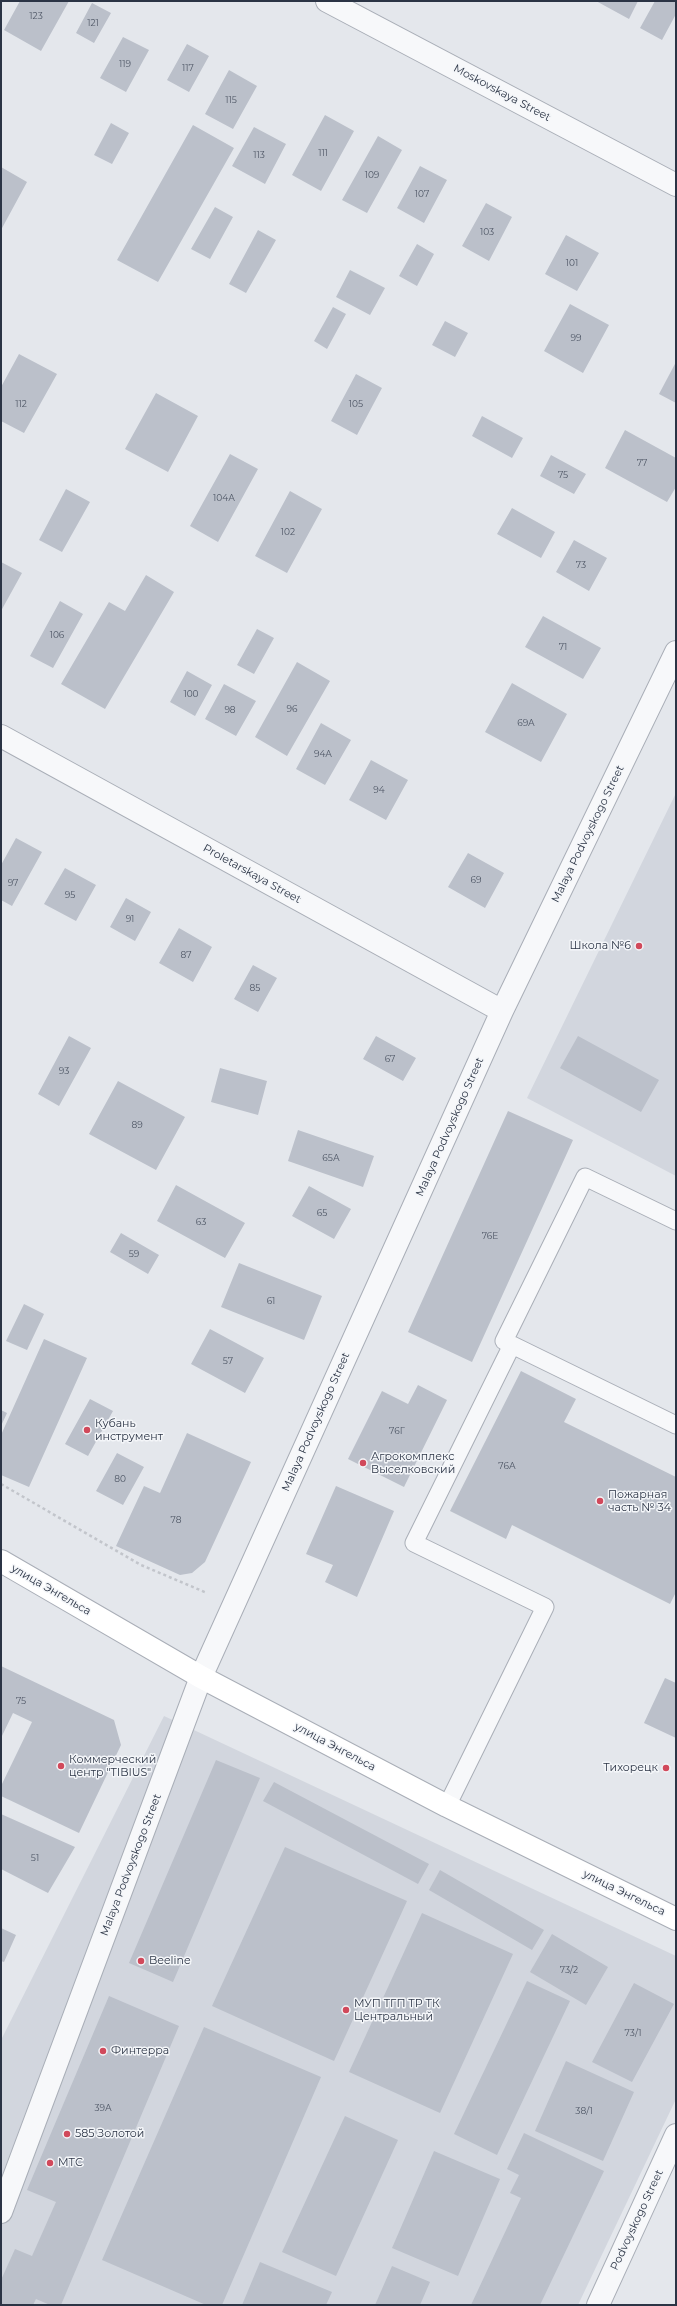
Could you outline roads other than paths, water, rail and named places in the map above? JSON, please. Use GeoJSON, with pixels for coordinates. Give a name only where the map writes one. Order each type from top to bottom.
{"type":"FeatureCollection","features":[{"type":"Feature","properties":{"kind":"main road","name":"улица Энгельса"},"geometry":{"type":"LineString","coordinates":[[1,1561],[201,1677],[447,1806],[676,1919]]}},
{"type":"Feature","properties":{"kind":"street","name":"Moskovskaya Street"},"geometry":{"type":"LineString","coordinates":[[327,1],[676,184]]}},
{"type":"Feature","properties":{"kind":"street","name":"Malaya Podvoyskogo Street"},"geometry":{"type":"LineString","coordinates":[[2,2204],[201,1677],[502,1011],[676,652]]}},
{"type":"Feature","properties":{"kind":"street","name":"Proletarskaya Street"},"geometry":{"type":"LineString","coordinates":[[1,736],[502,1011]]}},
{"type":"Feature","properties":{"kind":"street","name":"Podvoyskogo Street"},"geometry":{"type":"LineString","coordinates":[[598,2305],[676,2135]]}},
{"type":"Feature","properties":{"kind":"lane"},"geometry":{"type":"LineString","coordinates":[[676,1221],[585,1177],[504,1341],[676,1425]]}},
{"type":"Feature","properties":{"kind":"lane"},"geometry":{"type":"LineString","coordinates":[[447,1806],[545,1607],[414,1543],[512,1345]]}},
{"type":"Feature","properties":{"kind":"place","name":"Школа №6"},"geometry":{"type":"Point","coordinates":[639,946]}},
{"type":"Feature","properties":{"kind":"place","name":"Кубань инструмент"},"geometry":{"type":"Point","coordinates":[87,1430]}},
{"type":"Feature","properties":{"kind":"place","name":"Агрокомплекс Выселковский"},"geometry":{"type":"Point","coordinates":[363,1463]}},
{"type":"Feature","properties":{"kind":"place","name":"Пожарная часть № 34"},"geometry":{"type":"Point","coordinates":[600,1501]}},
{"type":"Feature","properties":{"kind":"place","name":"Коммерческий центр \"TIBIUS\""},"geometry":{"type":"Point","coordinates":[61,1766]}},
{"type":"Feature","properties":{"kind":"place","name":"Тихорецк"},"geometry":{"type":"Point","coordinates":[666,1768]}},
{"type":"Feature","properties":{"kind":"place","name":"Beeline"},"geometry":{"type":"Point","coordinates":[141,1961]}},
{"type":"Feature","properties":{"kind":"place","name":"МУП ТГП ТР ТК Центральный"},"geometry":{"type":"Point","coordinates":[346,2010]}},
{"type":"Feature","properties":{"kind":"place","name":"Финтерра"},"geometry":{"type":"Point","coordinates":[103,2051]}},
{"type":"Feature","properties":{"kind":"place","name":"585 Золотой"},"geometry":{"type":"Point","coordinates":[67,2134]}},
{"type":"Feature","properties":{"kind":"place","name":"МТС"},"geometry":{"type":"Point","coordinates":[50,2163]}}]}
